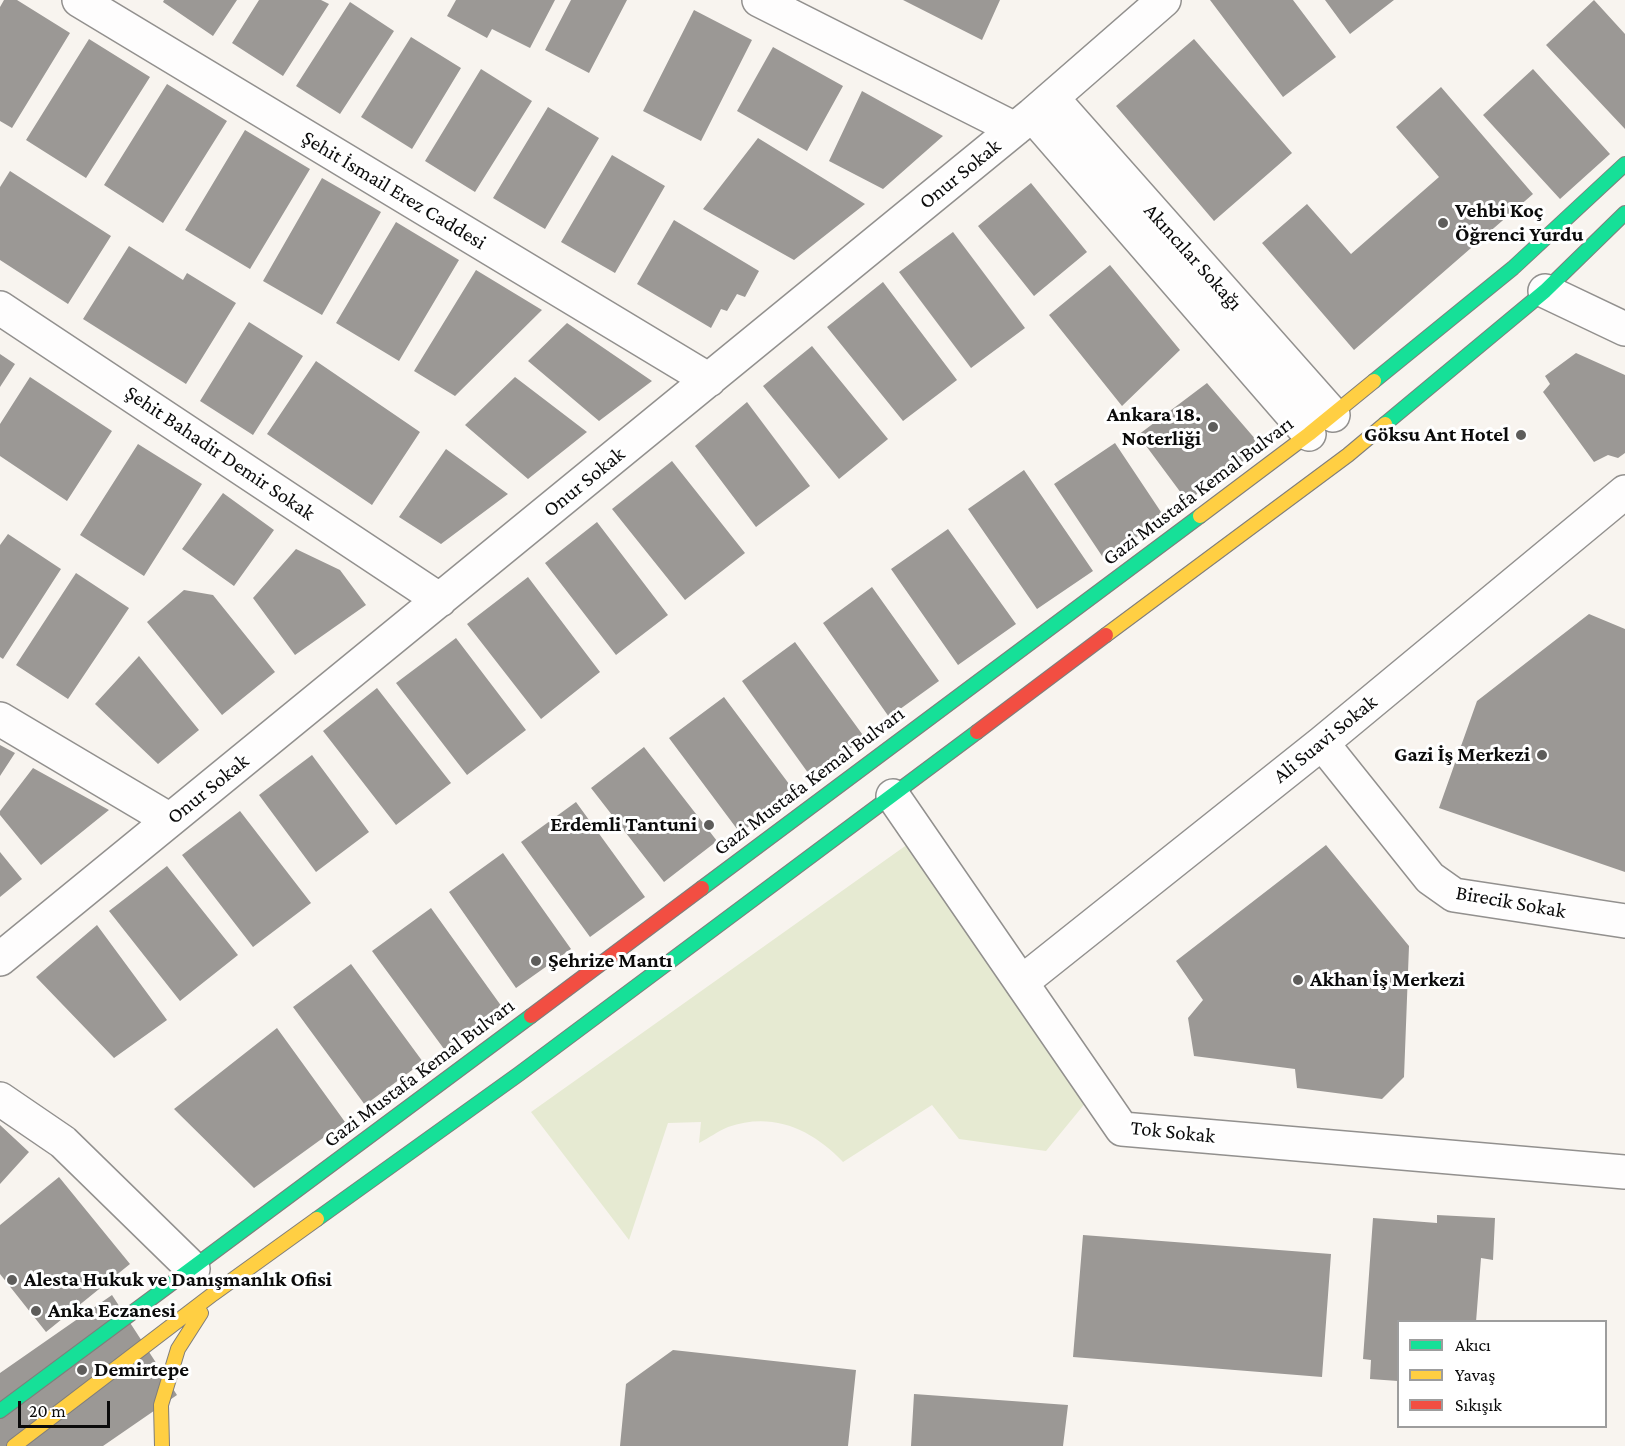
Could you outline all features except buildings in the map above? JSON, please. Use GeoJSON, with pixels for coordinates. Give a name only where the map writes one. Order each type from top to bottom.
{"type":"FeatureCollection","features":[{"type":"Feature","properties":{"kind":"main road","name":"Gazi Mustafa Kemal Bulvarı"},"geometry":{"type":"LineString","coordinates":[[0,1411],[1321,425],[1513,268],[1625,164]]}},
{"type":"Feature","properties":{"kind":"main road"},"geometry":{"type":"LineString","coordinates":[[14,1446],[213,1294],[519,1074],[1348,455],[1545,291],[1625,213]]}},
{"type":"Feature","properties":{"kind":"main road"},"geometry":{"type":"LineString","coordinates":[[162,1446],[161,1406],[178,1349],[213,1294]]}},
{"type":"Feature","properties":{"kind":"street","name":"Şehit İsmail Erez Caddesi"},"geometry":{"type":"LineString","coordinates":[[79,0],[709,380]]}},
{"type":"Feature","properties":{"kind":"street","name":"Akıncılar Sokağı"},"geometry":{"type":"LineString","coordinates":[[759,0],[1033,114],[1321,425]]}},
{"type":"Feature","properties":{"kind":"street","name":"Onur Sokak"},"geometry":{"type":"LineString","coordinates":[[0,959],[1033,114],[1164,0]]}},
{"type":"Feature","properties":{"kind":"street"},"geometry":{"type":"LineString","coordinates":[[1545,291],[1625,329]]}},
{"type":"Feature","properties":{"kind":"street","name":"Şehit Bahadir Demir Sokak"},"geometry":{"type":"LineString","coordinates":[[0,308],[440,600]]}},
{"type":"Feature","properties":{"kind":"street","name":"Ali Suavi Sokak"},"geometry":{"type":"LineString","coordinates":[[1022,982],[1322,743],[1625,492]]}},
{"type":"Feature","properties":{"kind":"street"},"geometry":{"type":"LineString","coordinates":[[0,719],[170,820]]}},
{"type":"Feature","properties":{"kind":"street","name":"Birecik Sokak"},"geometry":{"type":"LineString","coordinates":[[1322,743],[1430,878],[1454,895],[1625,921]]}},
{"type":"Feature","properties":{"kind":"street","name":"Tok Sokak"},"geometry":{"type":"LineString","coordinates":[[893,796],[1122,1129],[1625,1172]]}},
{"type":"Feature","properties":{"kind":"street"},"geometry":{"type":"LineString","coordinates":[[0,1099],[63,1142],[193,1269]]}},
{"type":"Feature","properties":{"kind":"green space"},"geometry":{"type":"Polygon","coordinates":[[[908,844],[1087,1101],[1046,1151],[959,1139],[932,1105],[843,1162],[819,1141],[791,1126],[761,1121],[745,1123],[728,1127],[699,1143],[701,1122],[668,1123],[629,1240],[531,1112],[908,844]]]}},
{"type":"Feature","properties":{"kind":"traffic: fast"},"geometry":{"type":"LineString","coordinates":[[1374,381],[1513,268],[1625,164]]}},
{"type":"Feature","properties":{"kind":"traffic: fast"},"geometry":{"type":"LineString","coordinates":[[1385,424],[1545,291],[1625,213]]}},
{"type":"Feature","properties":{"kind":"traffic: fast"},"geometry":{"type":"LineString","coordinates":[[702,888],[1200,516]]}},
{"type":"Feature","properties":{"kind":"traffic: fast"},"geometry":{"type":"LineString","coordinates":[[317,1219],[519,1074],[977,732]]}},
{"type":"Feature","properties":{"kind":"traffic: fast"},"geometry":{"type":"LineString","coordinates":[[0,1411],[531,1016]]}},
{"type":"Feature","properties":{"kind":"traffic: slow"},"geometry":{"type":"LineString","coordinates":[[1200,516],[1309,434],[1374,381]]}},
{"type":"Feature","properties":{"kind":"traffic: slow"},"geometry":{"type":"LineString","coordinates":[[1106,635],[1348,455],[1385,424]]}},
{"type":"Feature","properties":{"kind":"traffic: slow"},"geometry":{"type":"LineString","coordinates":[[14,1446],[213,1294],[317,1219]]}},
{"type":"Feature","properties":{"kind":"traffic: slow"},"geometry":{"type":"LineString","coordinates":[[162,1446],[161,1405],[178,1349],[201,1313]]}},
{"type":"Feature","properties":{"kind":"traffic: jam"},"geometry":{"type":"LineString","coordinates":[[977,732],[1106,635]]}},
{"type":"Feature","properties":{"kind":"traffic: jam"},"geometry":{"type":"LineString","coordinates":[[531,1016],[702,888]]}},
{"type":"Feature","properties":{"kind":"place","name":"Vehbi Koç Öğrenci Yurdu"},"geometry":{"type":"Point","coordinates":[1443,223]}},
{"type":"Feature","properties":{"kind":"place","name":"Ankara 18. Noterliği"},"geometry":{"type":"Point","coordinates":[1213,427]}},
{"type":"Feature","properties":{"kind":"place","name":"Göksu Ant Hotel"},"geometry":{"type":"Point","coordinates":[1521,435]}},
{"type":"Feature","properties":{"kind":"place","name":"Gazi İş Merkezi"},"geometry":{"type":"Point","coordinates":[1542,755]}},
{"type":"Feature","properties":{"kind":"place","name":"Erdemli Tantuni"},"geometry":{"type":"Point","coordinates":[709,825]}},
{"type":"Feature","properties":{"kind":"place","name":"Şehrize Mantı"},"geometry":{"type":"Point","coordinates":[536,961]}},
{"type":"Feature","properties":{"kind":"place","name":"Akhan İş Merkezi"},"geometry":{"type":"Point","coordinates":[1298,980]}},
{"type":"Feature","properties":{"kind":"place","name":"Alesta Hukuk ve Danışmanlık Ofisi"},"geometry":{"type":"Point","coordinates":[12,1280]}},
{"type":"Feature","properties":{"kind":"place","name":"Anka Eczanesi"},"geometry":{"type":"Point","coordinates":[36,1311]}},
{"type":"Feature","properties":{"kind":"place","name":"Demirtepe"},"geometry":{"type":"Point","coordinates":[82,1370]}}]}
